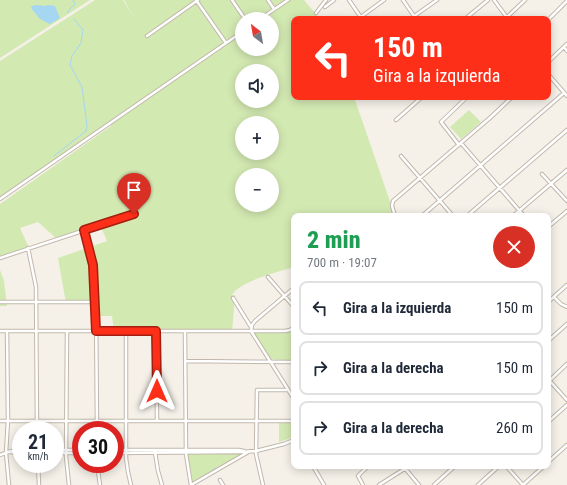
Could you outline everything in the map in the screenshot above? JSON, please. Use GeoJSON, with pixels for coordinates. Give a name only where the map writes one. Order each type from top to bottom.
{"type":"FeatureCollection","features":[{"type":"Feature","properties":{"kind":"street"},"geometry":{"type":"LineString","coordinates":[[147,36],[196,0],[226,43]]}},
{"type":"Feature","properties":{"kind":"street"},"geometry":{"type":"LineString","coordinates":[[232,0],[240,12]]}},
{"type":"Feature","properties":{"kind":"street"},"geometry":{"type":"LineString","coordinates":[[268,0],[274,9]]}},
{"type":"Feature","properties":{"kind":"street"},"geometry":{"type":"LineString","coordinates":[[270,12],[288,0]]}},
{"type":"Feature","properties":{"kind":"street"},"geometry":{"type":"LineString","coordinates":[[316,12],[326,0]]}},
{"type":"Feature","properties":{"kind":"street"},"geometry":{"type":"LineString","coordinates":[[325,7],[334,0]]}},
{"type":"Feature","properties":{"kind":"street"},"geometry":{"type":"LineString","coordinates":[[349,0],[359,16]]}},
{"type":"Feature","properties":{"kind":"street"},"geometry":{"type":"LineString","coordinates":[[363,16],[384,0]]}},
{"type":"Feature","properties":{"kind":"street"},"geometry":{"type":"LineString","coordinates":[[403,0],[414,16]]}},
{"type":"Feature","properties":{"kind":"street"},"geometry":{"type":"LineString","coordinates":[[417,16],[437,0]]}},
{"type":"Feature","properties":{"kind":"street"},"geometry":{"type":"LineString","coordinates":[[469,16],[488,0]]}},
{"type":"Feature","properties":{"kind":"street"},"geometry":{"type":"LineString","coordinates":[[494,0],[506,16]]}},
{"type":"Feature","properties":{"kind":"street"},"geometry":{"type":"LineString","coordinates":[[509,16],[525,0]]}},
{"type":"Feature","properties":{"kind":"street"},"geometry":{"type":"LineString","coordinates":[[551,17],[566,3]]}},
{"type":"Feature","properties":{"kind":"street"},"geometry":{"type":"LineString","coordinates":[[0,199],[235,37]]}},
{"type":"Feature","properties":{"kind":"street"},"geometry":{"type":"LineString","coordinates":[[551,59],[567,44]]}},
{"type":"Feature","properties":{"kind":"street"},"geometry":{"type":"LineString","coordinates":[[564,47],[567,51]]}},
{"type":"Feature","properties":{"kind":"street"},"geometry":{"type":"LineString","coordinates":[[551,78],[567,96]]}},
{"type":"Feature","properties":{"kind":"street"},"geometry":{"type":"LineString","coordinates":[[425,213],[564,93]]}},
{"type":"Feature","properties":{"kind":"street"},"geometry":{"type":"LineString","coordinates":[[396,120],[419,100]]}},
{"type":"Feature","properties":{"kind":"street"},"geometry":{"type":"LineString","coordinates":[[464,100],[441,122],[519,211]]}},
{"type":"Feature","properties":{"kind":"street"},"geometry":{"type":"LineString","coordinates":[[394,213],[392,203],[509,100]]}},
{"type":"Feature","properties":{"kind":"street"},"geometry":{"type":"LineString","coordinates":[[471,213],[567,130]]}},
{"type":"Feature","properties":{"kind":"street"},"geometry":{"type":"LineString","coordinates":[[401,156],[451,213]]}},
{"type":"Feature","properties":{"kind":"street"},"geometry":{"type":"LineString","coordinates":[[517,213],[567,170]]}},
{"type":"Feature","properties":{"kind":"street"},"geometry":{"type":"LineString","coordinates":[[542,174],[567,202]]}},
{"type":"Feature","properties":{"kind":"street"},"geometry":{"type":"LineString","coordinates":[[551,224],[567,211]]}},
{"type":"Feature","properties":{"kind":"street"},"geometry":{"type":"LineString","coordinates":[[0,258],[134,214]]}},
{"type":"Feature","properties":{"kind":"street"},"geometry":{"type":"LineString","coordinates":[[84,230],[93,265],[96,302],[97,421]]}},
{"type":"Feature","properties":{"kind":"street"},"geometry":{"type":"LineString","coordinates":[[28,248],[36,279],[37,421]]}},
{"type":"Feature","properties":{"kind":"street"},"geometry":{"type":"LineString","coordinates":[[268,277],[291,304]]}},
{"type":"Feature","properties":{"kind":"street"},"geometry":{"type":"LineString","coordinates":[[551,300],[567,285]]}},
{"type":"Feature","properties":{"kind":"street"},"geometry":{"type":"LineString","coordinates":[[291,290],[255,321],[250,331],[291,394]]}},
{"type":"Feature","properties":{"kind":"street"},"geometry":{"type":"LineString","coordinates":[[554,297],[561,304],[567,307]]}},
{"type":"Feature","properties":{"kind":"street"},"geometry":{"type":"LineString","coordinates":[[233,298],[251,327]]}},
{"type":"Feature","properties":{"kind":"street"},"geometry":{"type":"LineString","coordinates":[[0,302],[96,302]]}},
{"type":"Feature","properties":{"kind":"street"},"geometry":{"type":"LineString","coordinates":[[551,339],[567,324]]}},
{"type":"Feature","properties":{"kind":"street"},"geometry":{"type":"LineString","coordinates":[[0,331],[287,331],[291,329]]}},
{"type":"Feature","properties":{"kind":"street"},"geometry":{"type":"LineString","coordinates":[[7,331],[9,485]]}},
{"type":"Feature","properties":{"kind":"street"},"geometry":{"type":"LineString","coordinates":[[67,331],[66,452],[70,485]]}},
{"type":"Feature","properties":{"kind":"street"},"geometry":{"type":"LineString","coordinates":[[126,331],[126,451],[131,485]]}},
{"type":"Feature","properties":{"kind":"street"},"geometry":{"type":"LineString","coordinates":[[156,331],[157,421]]}},
{"type":"Feature","properties":{"kind":"street"},"geometry":{"type":"LineString","coordinates":[[185,331],[186,451],[191,485],[250,451]]}},
{"type":"Feature","properties":{"kind":"street"},"geometry":{"type":"LineString","coordinates":[[185,361],[291,362]]}},
{"type":"Feature","properties":{"kind":"street"},"geometry":{"type":"LineString","coordinates":[[551,377],[567,364]]}},
{"type":"Feature","properties":{"kind":"street"},"geometry":{"type":"LineString","coordinates":[[551,383],[567,400]]}},
{"type":"Feature","properties":{"kind":"street"},"geometry":{"type":"LineString","coordinates":[[264,485],[256,458],[257,390],[289,391]]}},
{"type":"Feature","properties":{"kind":"street"},"geometry":{"type":"LineString","coordinates":[[551,419],[567,405]]}},
{"type":"Feature","properties":{"kind":"street"},"geometry":{"type":"LineString","coordinates":[[0,422],[12,421]]}},
{"type":"Feature","properties":{"kind":"street"},"geometry":{"type":"LineString","coordinates":[[67,421],[72,421]]}},
{"type":"Feature","properties":{"kind":"street"},"geometry":{"type":"LineString","coordinates":[[126,421],[291,421]]}},
{"type":"Feature","properties":{"kind":"street"},"geometry":{"type":"LineString","coordinates":[[126,451],[250,451],[291,441]]}},
{"type":"Feature","properties":{"kind":"street"},"geometry":{"type":"LineString","coordinates":[[551,459],[567,445]]}},
{"type":"Feature","properties":{"kind":"street"},"geometry":{"type":"LineString","coordinates":[[155,451],[162,485]]}},
{"type":"Feature","properties":{"kind":"street"},"geometry":{"type":"LineString","coordinates":[[66,452],[72,452]]}},
{"type":"Feature","properties":{"kind":"street"},"geometry":{"type":"LineString","coordinates":[[0,455],[12,453]]}},
{"type":"Feature","properties":{"kind":"street"},"geometry":{"type":"LineString","coordinates":[[315,469],[324,485]]}},
{"type":"Feature","properties":{"kind":"street"},"geometry":{"type":"LineString","coordinates":[[363,485],[358,476],[365,469]]}},
{"type":"Feature","properties":{"kind":"street"},"geometry":{"type":"LineString","coordinates":[[379,485],[406,469],[419,485]]}},
{"type":"Feature","properties":{"kind":"street"},"geometry":{"type":"LineString","coordinates":[[434,485],[452,469]]}},
{"type":"Feature","properties":{"kind":"street"},"geometry":{"type":"LineString","coordinates":[[478,485],[496,469]]}},
{"type":"Feature","properties":{"kind":"street"},"geometry":{"type":"LineString","coordinates":[[509,469],[523,485],[541,469]]}},
{"type":"Feature","properties":{"kind":"street"},"geometry":{"type":"LineString","coordinates":[[38,473],[39,485]]}},
{"type":"Feature","properties":{"kind":"street"},"geometry":{"type":"LineString","coordinates":[[98,473],[100,485]]}},
{"type":"Feature","properties":{"kind":"street"},"geometry":{"type":"LineString","coordinates":[[220,480],[223,485]]}},
{"type":"Feature","properties":{"kind":"green space"},"geometry":{"type":"Polygon","coordinates":[[[0,0],[90,0],[0,58],[0,0]]]}},
{"type":"Feature","properties":{"kind":"green space"},"geometry":{"type":"Polygon","coordinates":[[[95,0],[123,0],[135,19],[124,0],[304,0],[317,16],[291,16],[291,100],[355,100],[394,213],[291,213],[291,268],[251,281],[236,290],[232,295],[235,295],[232,333],[114,332],[112,316],[94,316],[93,304],[66,303],[58,258],[107,241],[101,227],[58,240],[38,222],[20,228],[30,250],[0,260],[0,204],[111,126],[111,124],[0,198],[0,61],[95,0]]]}},
{"type":"Feature","properties":{"kind":"green space"},"geometry":{"type":"Polygon","coordinates":[[[469,110],[481,122],[461,139],[450,127],[469,110]]]}},
{"type":"Feature","properties":{"kind":"green space"},"geometry":{"type":"Polygon","coordinates":[[[0,270],[4,281],[7,306],[0,306],[0,270]]]}},
{"type":"Feature","properties":{"kind":"green space"},"geometry":{"type":"Polygon","coordinates":[[[291,330],[291,361],[270,359],[253,333],[287,332],[291,330]]]}},
{"type":"Feature","properties":{"kind":"green space"},"geometry":{"type":"Polygon","coordinates":[[[279,422],[291,422],[291,438],[279,442],[279,422]]]}},
{"type":"Feature","properties":{"kind":"green space"},"geometry":{"type":"Polygon","coordinates":[[[187,454],[242,454],[192,483],[187,454]]]}},
{"type":"Feature","properties":{"kind":"water"},"geometry":{"type":"Polygon","coordinates":[[[36,5],[55,6],[60,18],[50,24],[40,19],[31,8],[32,6],[36,5]]]}},
{"type":"Feature","properties":{"kind":"waterway"},"geometry":{"type":"LineString","coordinates":[[68,13],[68,11],[75,4],[73,0]]}},
{"type":"Feature","properties":{"kind":"waterway"},"geometry":{"type":"LineString","coordinates":[[54,156],[86,131],[87,126],[82,87],[70,65],[72,56],[81,43],[83,30],[74,19]]}},
{"type":"Feature","properties":{"kind":"waterway"},"geometry":{"type":"LineString","coordinates":[[211,471],[216,468]]}},
{"type":"Feature","properties":{"kind":"route"},"geometry":{"type":"LineString","coordinates":[[134,214],[84,230],[93,265],[96,303],[96,331],[156,331],[157,391]]}}]}
